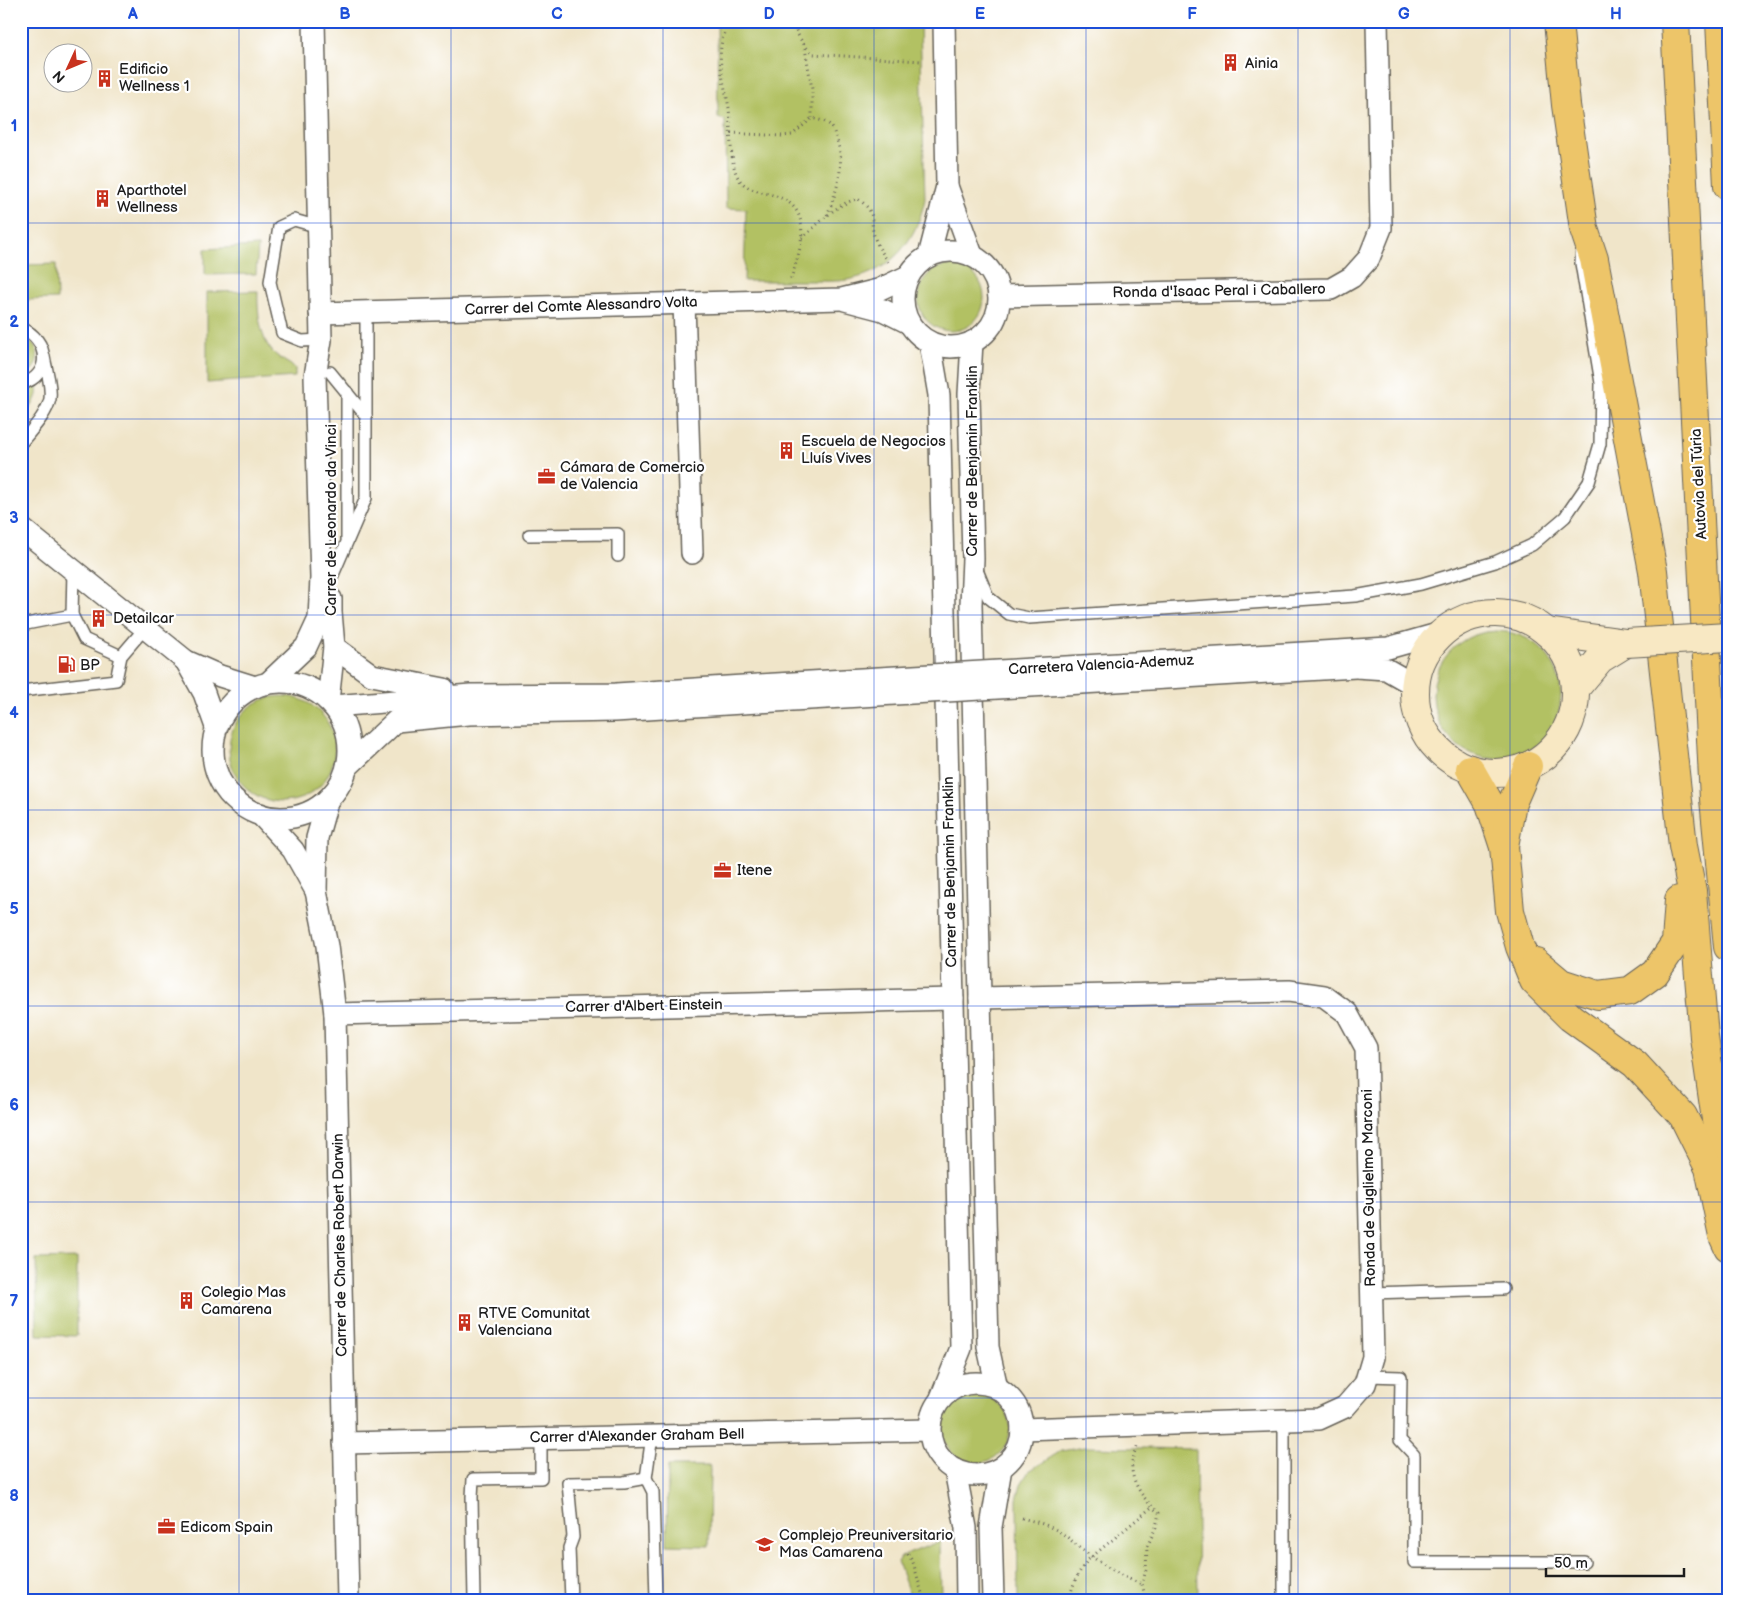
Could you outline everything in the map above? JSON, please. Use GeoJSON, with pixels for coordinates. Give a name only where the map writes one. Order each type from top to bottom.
{"type":"FeatureCollection","features":[{"type":"Feature","properties":{"kind":"highway"},"geometry":{"type":"LineString","coordinates":[[1558,21],[1566,105],[1584,229],[1594,259],[1653,571],[1683,846],[1692,891],[1704,1037],[1728,1203]]}},
{"type":"Feature","properties":{"kind":"highway","name":"Autovia del Túria"},"geometry":{"type":"LineString","coordinates":[[1675,21],[1714,799],[1728,947]]}},
{"type":"Feature","properties":{"kind":"highway"},"geometry":{"type":"LineString","coordinates":[[1720,21],[1728,186]]}},
{"type":"Feature","properties":{"kind":"highway"},"geometry":{"type":"LineString","coordinates":[[1504,847],[1512,803],[1528,766]]}},
{"type":"Feature","properties":{"kind":"highway"},"geometry":{"type":"LineString","coordinates":[[1470,769],[1490,804],[1504,847],[1510,911],[1520,947],[1534,981],[1570,1017],[1635,1064],[1683,1116],[1708,1168],[1723,1236],[1728,1247]]}},
{"type":"Feature","properties":{"kind":"highway"},"geometry":{"type":"LineString","coordinates":[[1520,947],[1561,983],[1598,995],[1630,991],[1656,973],[1676,942],[1683,846]]}},
{"type":"Feature","properties":{"kind":"street","name":"Carrer de Leonardo da Vinci"},"geometry":{"type":"LineString","coordinates":[[261,685],[306,647],[319,619],[321,578],[315,376],[321,340],[314,21]]}},
{"type":"Feature","properties":{"kind":"street"},"geometry":{"type":"LineString","coordinates":[[928,256],[947,186],[944,21]]}},
{"type":"Feature","properties":{"kind":"street","name":"Ronda d'Isaac Peral i Caballero"},"geometry":{"type":"LineString","coordinates":[[998,296],[1331,289],[1352,277],[1369,258],[1380,228],[1377,21]]}},
{"type":"Feature","properties":{"kind":"street"},"geometry":{"type":"LineString","coordinates":[[947,186],[972,256]]}},
{"type":"Feature","properties":{"kind":"street"},"geometry":{"type":"LineString","coordinates":[[942,251],[957,251],[982,262],[996,283],[998,296],[998,310],[984,334],[972,342],[958,346],[944,347],[930,343],[918,334],[909,323],[903,308],[903,291],[908,276],[917,264],[928,256],[942,251]]}},
{"type":"Feature","properties":{"kind":"street","name":"Carrer del Comte Alessandro Volta"},"geometry":{"type":"LineString","coordinates":[[320,313],[842,299],[878,290],[908,276]]}},
{"type":"Feature","properties":{"kind":"street","name":"Carrer del Comte Alessandro Volta"},"geometry":{"type":"LineString","coordinates":[[842,299],[883,310],[909,323]]}},
{"type":"Feature","properties":{"kind":"street"},"geometry":{"type":"LineString","coordinates":[[684,303],[692,553]]}},
{"type":"Feature","properties":{"kind":"street","name":"Carrer de Leonardo da Vinci"},"geometry":{"type":"LineString","coordinates":[[321,340],[330,372],[331,612],[334,647],[331,703]]}},
{"type":"Feature","properties":{"kind":"street","name":"Carrer de Benjamin Franklin"},"geometry":{"type":"LineString","coordinates":[[972,342],[969,394],[973,559],[971,614],[988,1347],[997,1388]]}},
{"type":"Feature","properties":{"kind":"street","name":"Carrer de Benjamin Franklin"},"geometry":{"type":"LineString","coordinates":[[930,343],[939,395],[961,1348],[942,1398]]}},
{"type":"Feature","properties":{"kind":"street"},"geometry":{"type":"LineString","coordinates":[[21,528],[186,661],[220,676],[261,685],[290,682],[311,689],[331,703],[344,724],[349,746],[347,767],[340,784],[328,799],[313,810],[296,816],[278,818],[260,814],[241,804],[225,789],[216,770],[213,748],[216,727],[225,710],[238,696],[261,685]]}},
{"type":"Feature","properties":{"kind":"street"},"geometry":{"type":"LineString","coordinates":[[1505,613],[1527,620],[1547,632],[1561,648],[1571,668],[1575,689],[1573,713],[1563,735],[1548,754],[1528,766],[1509,772],[1489,773],[1470,769],[1446,757],[1428,737],[1417,712],[1414,685],[1419,666],[1428,648],[1441,633],[1460,620],[1482,614],[1505,613]]}},
{"type":"Feature","properties":{"kind":"street"},"geometry":{"type":"LineString","coordinates":[[1547,632],[1626,643],[1728,637]]}},
{"type":"Feature","properties":{"kind":"street","name":"Carretera Valencia-Ademuz"},"geometry":{"type":"LineString","coordinates":[[759,694],[1356,659],[1441,633]]}},
{"type":"Feature","properties":{"kind":"street"},"geometry":{"type":"LineString","coordinates":[[1575,689],[1600,659],[1626,643]]}},
{"type":"Feature","properties":{"kind":"street"},"geometry":{"type":"LineString","coordinates":[[334,647],[372,675],[472,695]]}},
{"type":"Feature","properties":{"kind":"street","name":"Carretera Valencia-Ademuz"},"geometry":{"type":"LineString","coordinates":[[1356,659],[1386,669],[1414,685]]}},
{"type":"Feature","properties":{"kind":"street"},"geometry":{"type":"LineString","coordinates":[[186,661],[204,693],[216,727]]}},
{"type":"Feature","properties":{"kind":"street"},"geometry":{"type":"LineString","coordinates":[[331,703],[472,695],[759,694]]}},
{"type":"Feature","properties":{"kind":"street"},"geometry":{"type":"LineString","coordinates":[[347,767],[396,722],[469,714],[615,711],[759,694]]}},
{"type":"Feature","properties":{"kind":"street","name":"Carrer de Charles Robert Darwin"},"geometry":{"type":"LineString","coordinates":[[328,799],[317,838],[316,891],[327,946],[335,1014],[348,1600]]}},
{"type":"Feature","properties":{"kind":"street","name":"Carrer de Charles Robert Darwin"},"geometry":{"type":"LineString","coordinates":[[260,814],[294,850],[316,891]]}},
{"type":"Feature","properties":{"kind":"street","name":"Ronda de Guglielmo Marconi"},"geometry":{"type":"LineString","coordinates":[[980,998],[1289,991],[1324,996],[1347,1013],[1366,1048],[1373,1357],[1366,1384],[1346,1407],[1319,1419],[1022,1429]]}},
{"type":"Feature","properties":{"kind":"street","name":"Carrer d'Albert Einstein"},"geometry":{"type":"LineString","coordinates":[[335,1014],[953,999]]}},
{"type":"Feature","properties":{"kind":"street"},"geometry":{"type":"LineString","coordinates":[[967,1383],[982,1383],[997,1388],[1007,1395],[1015,1405],[1020,1416],[1022,1429],[1020,1444],[1012,1458],[1001,1468],[978,1476],[966,1475],[944,1463],[937,1454],[931,1443],[929,1430],[931,1419],[935,1408],[942,1398],[953,1388],[967,1383]]}},
{"type":"Feature","properties":{"kind":"street","name":"Carrer d'Alexander Graham Bell"},"geometry":{"type":"LineString","coordinates":[[344,1442],[929,1430]]}},
{"type":"Feature","properties":{"kind":"street"},"geometry":{"type":"LineString","coordinates":[[993,1600],[991,1527],[1001,1468]]}},
{"type":"Feature","properties":{"kind":"street"},"geometry":{"type":"LineString","coordinates":[[955,1470],[966,1528],[967,1600]]}},
{"type":"Feature","properties":{"kind":"lane"},"geometry":{"type":"LineString","coordinates":[[318,227],[294,220],[279,226],[270,282],[282,333],[302,341],[321,340]]}},
{"type":"Feature","properties":{"kind":"lane"},"geometry":{"type":"LineString","coordinates":[[973,559],[988,597],[1009,614],[1029,618],[1355,596],[1421,584],[1495,562],[1532,546],[1565,517],[1589,482],[1600,444],[1601,384],[1580,264],[1584,229]]}},
{"type":"Feature","properties":{"kind":"lane"},"geometry":{"type":"LineString","coordinates":[[332,577],[366,498],[366,312]]}},
{"type":"Feature","properties":{"kind":"lane"},"geometry":{"type":"LineString","coordinates":[[21,328],[38,338],[42,347],[49,382],[50,399],[41,417],[21,443]]}},
{"type":"Feature","properties":{"kind":"lane"},"geometry":{"type":"LineString","coordinates":[[21,384],[32,380],[38,373],[43,365],[44,356]]}},
{"type":"Feature","properties":{"kind":"lane"},"geometry":{"type":"LineString","coordinates":[[330,372],[366,416]]}},
{"type":"Feature","properties":{"kind":"lane"},"geometry":{"type":"LineString","coordinates":[[347,392],[347,543]]}},
{"type":"Feature","properties":{"kind":"lane"},"geometry":{"type":"LineString","coordinates":[[529,536],[618,534],[618,556]]}},
{"type":"Feature","properties":{"kind":"lane"},"geometry":{"type":"LineString","coordinates":[[73,570],[72,614],[84,639],[121,656]]}},
{"type":"Feature","properties":{"kind":"lane"},"geometry":{"type":"LineString","coordinates":[[21,625],[72,614]]}},
{"type":"Feature","properties":{"kind":"lane"},"geometry":{"type":"LineString","coordinates":[[21,691],[116,680],[121,656],[145,628]]}},
{"type":"Feature","properties":{"kind":"lane"},"geometry":{"type":"LineString","coordinates":[[1371,1293],[1503,1289]]}},
{"type":"Feature","properties":{"kind":"lane"},"geometry":{"type":"LineString","coordinates":[[1368,1376],[1400,1377],[1400,1440],[1414,1455],[1414,1562],[1584,1562]]}},
{"type":"Feature","properties":{"kind":"lane"},"geometry":{"type":"LineString","coordinates":[[1284,1420],[1284,1600]]}},
{"type":"Feature","properties":{"kind":"lane"},"geometry":{"type":"LineString","coordinates":[[652,1436],[646,1478],[653,1492],[656,1600]]}},
{"type":"Feature","properties":{"kind":"lane"},"geometry":{"type":"LineString","coordinates":[[474,1600],[473,1479],[541,1478],[540,1438]]}},
{"type":"Feature","properties":{"kind":"lane"},"geometry":{"type":"LineString","coordinates":[[571,1600],[569,1548],[572,1536],[568,1483],[624,1482],[646,1478]]}},
{"type":"Feature","properties":{"kind":"path"},"geometry":{"type":"LineString","coordinates":[[733,21],[723,37],[721,58],[729,109],[734,171],[740,181],[751,188],[789,202],[802,222],[802,238],[790,281]]}},
{"type":"Feature","properties":{"kind":"path"},"geometry":{"type":"LineString","coordinates":[[731,134],[792,135],[812,118],[812,89],[805,48],[795,30],[793,21]]}},
{"type":"Feature","properties":{"kind":"path"},"geometry":{"type":"LineString","coordinates":[[805,48],[813,54],[921,61]]}},
{"type":"Feature","properties":{"kind":"path"},"geometry":{"type":"LineString","coordinates":[[812,118],[825,121],[832,126],[838,140],[841,162],[839,180],[826,218]]}},
{"type":"Feature","properties":{"kind":"path"},"geometry":{"type":"LineString","coordinates":[[802,238],[839,207],[850,200],[858,199],[868,206],[872,214],[873,232],[888,262]]}},
{"type":"Feature","properties":{"kind":"path"},"geometry":{"type":"LineString","coordinates":[[1137,1447],[1131,1471],[1135,1484],[1147,1502],[1159,1513],[1156,1527],[1147,1547],[1146,1570],[1142,1584],[1146,1600]]}},
{"type":"Feature","properties":{"kind":"path"},"geometry":{"type":"LineString","coordinates":[[1070,1600],[1081,1569],[1092,1556],[1152,1507]]}},
{"type":"Feature","properties":{"kind":"path"},"geometry":{"type":"LineString","coordinates":[[1022,1518],[1052,1528],[1069,1537],[1092,1556],[1125,1577],[1142,1584]]}},
{"type":"Feature","properties":{"kind":"path"},"geometry":{"type":"LineString","coordinates":[[908,1554],[913,1562],[924,1600]]}},
{"type":"Feature","properties":{"kind":"green space"},"geometry":{"type":"Polygon","coordinates":[[[717,21],[920,21],[925,199],[916,227],[909,240],[901,251],[880,268],[867,275],[842,281],[744,281],[746,209],[726,208],[725,120],[718,118],[717,21]]]}},
{"type":"Feature","properties":{"kind":"green space"},"geometry":{"type":"Polygon","coordinates":[[[258,246],[256,274],[205,275],[205,249],[258,246]]]}},
{"type":"Feature","properties":{"kind":"green space"},"geometry":{"type":"Polygon","coordinates":[[[56,264],[57,299],[21,300],[21,265],[56,264]]]}},
{"type":"Feature","properties":{"kind":"green space"},"geometry":{"type":"Polygon","coordinates":[[[951,265],[964,268],[974,275],[981,285],[984,298],[981,311],[974,321],[964,328],[951,331],[938,328],[928,321],[921,311],[918,298],[921,285],[928,275],[938,268],[951,265]]]}},
{"type":"Feature","properties":{"kind":"green space"},"geometry":{"type":"Polygon","coordinates":[[[258,291],[260,325],[266,341],[275,354],[295,368],[295,377],[207,383],[207,292],[258,291]]]}},
{"type":"Feature","properties":{"kind":"green space"},"geometry":{"type":"Polygon","coordinates":[[[21,336],[33,344],[38,356],[33,368],[21,377],[21,336]]]}},
{"type":"Feature","properties":{"kind":"green space"},"geometry":{"type":"Polygon","coordinates":[[[34,386],[37,387],[37,396],[21,418],[21,391],[34,386]]]}},
{"type":"Feature","properties":{"kind":"green space"},"geometry":{"type":"Polygon","coordinates":[[[1497,631],[1510,632],[1522,636],[1542,650],[1556,670],[1560,682],[1560,708],[1556,720],[1542,740],[1522,754],[1510,758],[1497,759],[1484,758],[1472,754],[1452,740],[1438,720],[1434,708],[1433,695],[1434,682],[1438,670],[1452,650],[1472,636],[1484,632],[1497,631]]]}},
{"type":"Feature","properties":{"kind":"green space"},"geometry":{"type":"Polygon","coordinates":[[[282,696],[302,700],[319,712],[331,729],[335,749],[331,769],[319,786],[302,798],[282,802],[262,798],[245,786],[233,769],[229,749],[233,729],[245,712],[262,700],[282,696]]]}},
{"type":"Feature","properties":{"kind":"green space"},"geometry":{"type":"Polygon","coordinates":[[[77,1258],[77,1336],[37,1335],[36,1259],[77,1258]]]}},
{"type":"Feature","properties":{"kind":"green space"},"geometry":{"type":"Polygon","coordinates":[[[976,1395],[989,1398],[1000,1405],[1007,1416],[1010,1429],[1007,1442],[1000,1453],[989,1460],[976,1463],[963,1460],[952,1453],[945,1442],[942,1429],[945,1416],[952,1405],[963,1398],[976,1395]]]}},
{"type":"Feature","properties":{"kind":"green space"},"geometry":{"type":"Polygon","coordinates":[[[1085,1447],[1196,1449],[1198,1600],[1018,1600],[1017,1499],[1021,1484],[1029,1471],[1061,1451],[1085,1447]]]}},
{"type":"Feature","properties":{"kind":"green space"},"geometry":{"type":"Polygon","coordinates":[[[668,1466],[710,1466],[709,1546],[667,1545],[668,1466]]]}},
{"type":"Feature","properties":{"kind":"green space"},"geometry":{"type":"Polygon","coordinates":[[[940,1541],[941,1600],[909,1600],[898,1562],[901,1557],[940,1541]]]}},
{"type":"Feature","properties":{"kind":"place","name":"Ainia"},"geometry":{"type":"Point","coordinates":[1231,63]}},
{"type":"Feature","properties":{"kind":"place","name":"Edificio Wellness 1"},"geometry":{"type":"Point","coordinates":[105,78]}},
{"type":"Feature","properties":{"kind":"place","name":"Aparthotel Wellness"},"geometry":{"type":"Point","coordinates":[103,199]}},
{"type":"Feature","properties":{"kind":"place","name":"Escuela de Negocios Lluís Vives"},"geometry":{"type":"Point","coordinates":[787,450]}},
{"type":"Feature","properties":{"kind":"place","name":"Cámara de Comercio de Valencia"},"geometry":{"type":"Point","coordinates":[546,476]}},
{"type":"Feature","properties":{"kind":"place","name":"Detailcar"},"geometry":{"type":"Point","coordinates":[99,618]}},
{"type":"Feature","properties":{"kind":"place","name":"BP"},"geometry":{"type":"Point","coordinates":[66,665]}},
{"type":"Feature","properties":{"kind":"place","name":"Itene"},"geometry":{"type":"Point","coordinates":[723,870]}},
{"type":"Feature","properties":{"kind":"place","name":"Colegio Mas Camarena"},"geometry":{"type":"Point","coordinates":[187,1301]}},
{"type":"Feature","properties":{"kind":"place","name":"RTVE Comunitat Valenciana"},"geometry":{"type":"Point","coordinates":[464,1322]}},
{"type":"Feature","properties":{"kind":"place","name":"Edicom Spain"},"geometry":{"type":"Point","coordinates":[166,1527]}},
{"type":"Feature","properties":{"kind":"place","name":"Complejo Preuniversitario Mas Camarena"},"geometry":{"type":"Point","coordinates":[765,1544]}}]}
